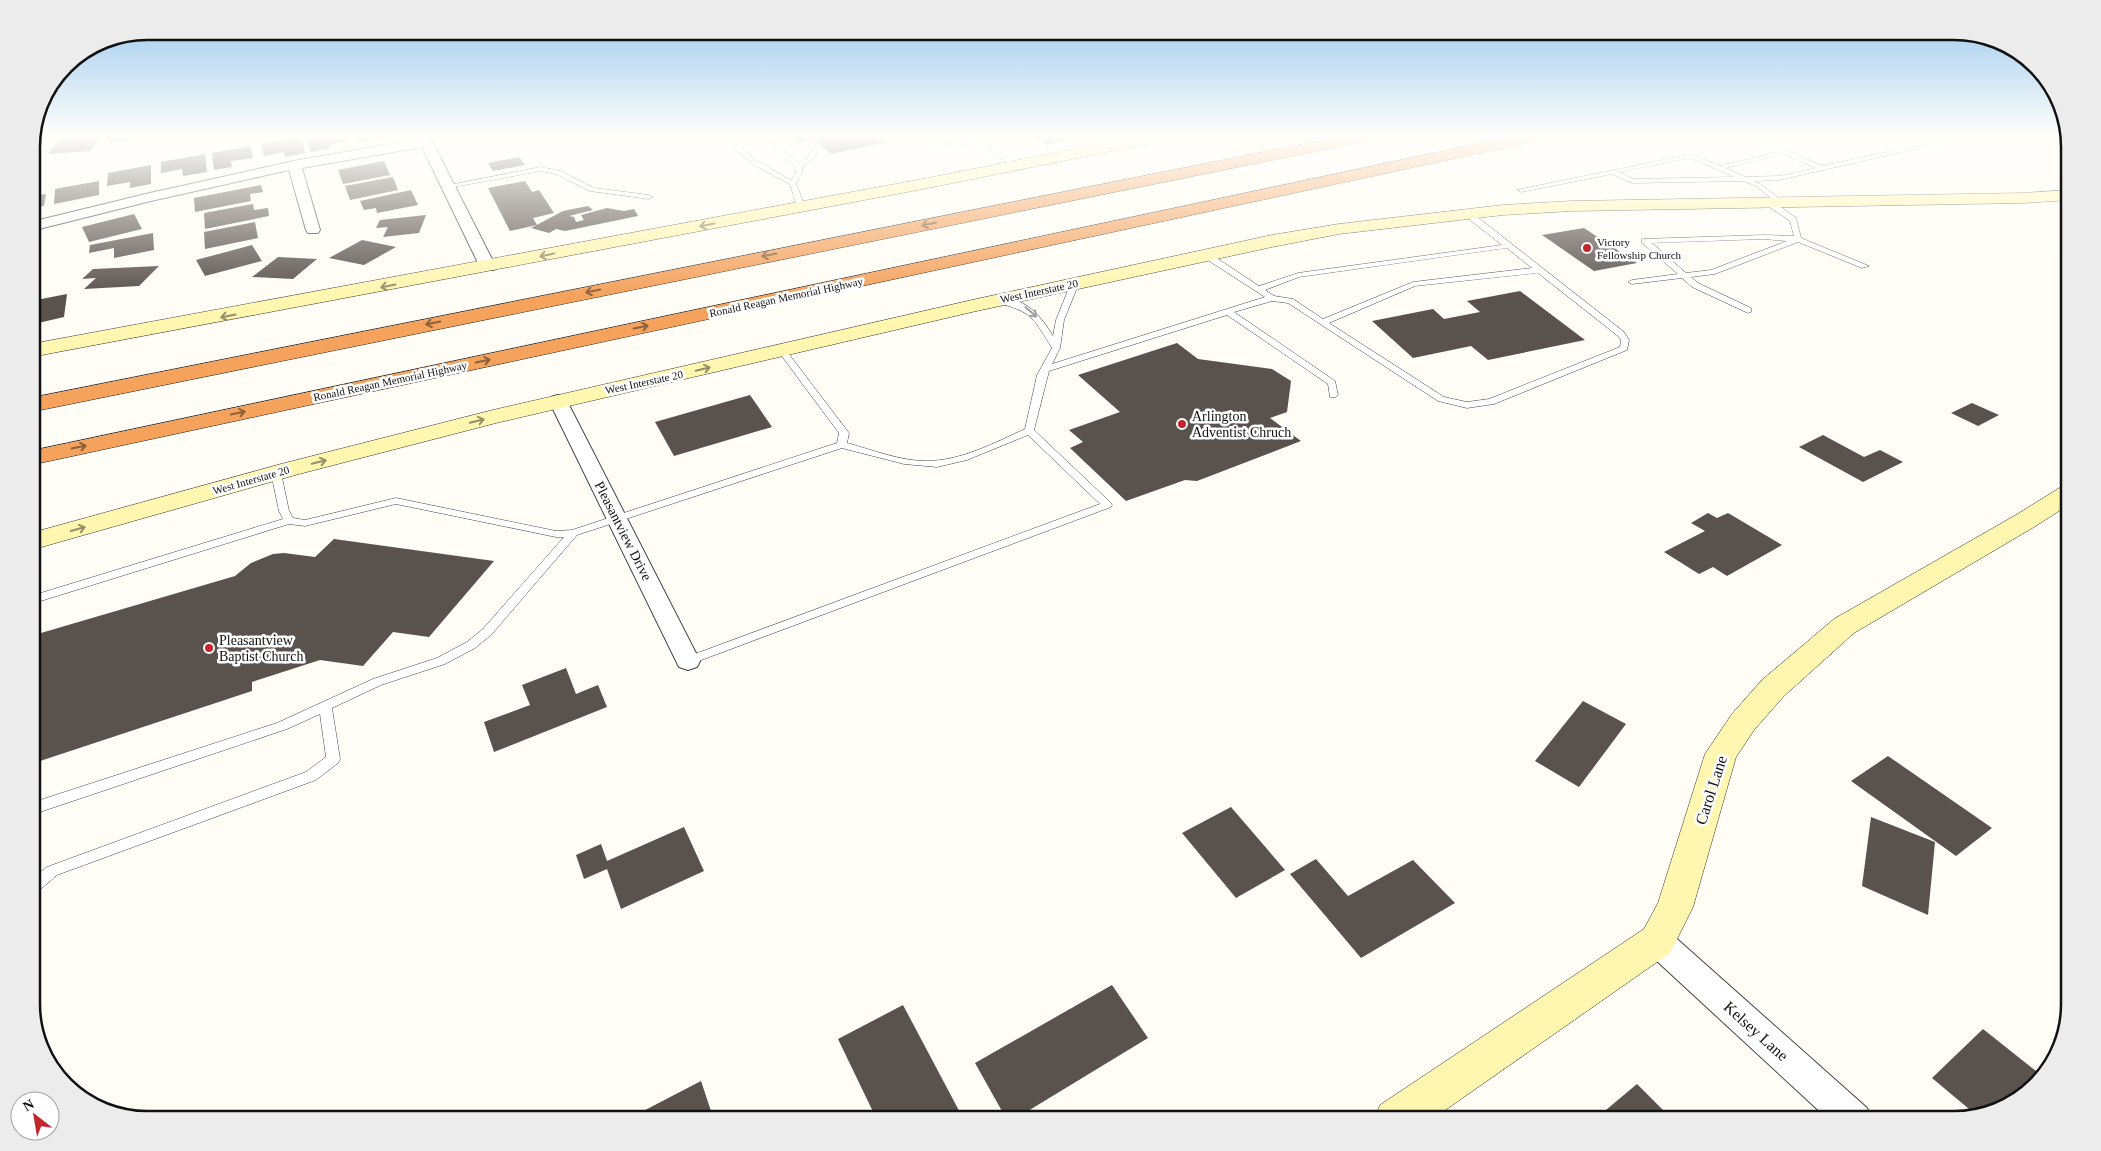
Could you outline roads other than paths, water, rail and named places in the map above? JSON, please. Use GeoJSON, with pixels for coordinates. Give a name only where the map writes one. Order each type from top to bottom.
{"type":"FeatureCollection","features":[{"type":"Feature","properties":{"kind":"highway"},"geometry":{"type":"LineString","coordinates":[[40,403],[1105,189]]}},
{"type":"Feature","properties":{"kind":"highway","name":"Ronald Reagan Memorial Highway"},"geometry":{"type":"LineString","coordinates":[[40,456],[1289,189]]}},
{"type":"Feature","properties":{"kind":"main road"},"geometry":{"type":"LineString","coordinates":[[40,350],[488,267],[897,189]]}},
{"type":"Feature","properties":{"kind":"main road","name":"West Interstate 20"},"geometry":{"type":"LineString","coordinates":[[40,540],[276,473],[558,402],[989,302],[1206,255],[1339,229],[1468,214],[1572,206],[2061,196]]}},
{"type":"Feature","properties":{"kind":"main road","name":"Carol Lane"},"geometry":{"type":"LineString","coordinates":[[1408,1111],[1657,941],[1675,908],[1721,754],[1743,722],[1774,688],[1844,626],[2025,521],[2061,498]]}},
{"type":"Feature","properties":{"kind":"street"},"geometry":{"type":"LineString","coordinates":[[40,225],[187,189]]}},
{"type":"Feature","properties":{"kind":"street"},"geometry":{"type":"LineString","coordinates":[[301,189],[313,230]]}},
{"type":"Feature","properties":{"kind":"street"},"geometry":{"type":"LineString","coordinates":[[449,189],[488,267]]}},
{"type":"Feature","properties":{"kind":"street","name":"Pleasantview Drive"},"geometry":{"type":"LineString","coordinates":[[558,402],[688,660]]}},
{"type":"Feature","properties":{"kind":"street","name":"Kelsey Lane"},"geometry":{"type":"LineString","coordinates":[[1657,941],[1845,1111]]}},
{"type":"Feature","properties":{"kind":"lane"},"geometry":{"type":"LineString","coordinates":[[590,189],[650,197]]}},
{"type":"Feature","properties":{"kind":"lane"},"geometry":{"type":"LineString","coordinates":[[795,189],[801,207]]}},
{"type":"Feature","properties":{"kind":"lane"},"geometry":{"type":"LineString","coordinates":[[1521,190],[1528,189]]}},
{"type":"Feature","properties":{"kind":"lane"},"geometry":{"type":"LineString","coordinates":[[1761,189],[1793,220],[1798,239]]}},
{"type":"Feature","properties":{"kind":"lane"},"geometry":{"type":"LineString","coordinates":[[1206,255],[1272,298],[1290,301],[1441,399],[1467,405],[1485,404],[1624,348],[1625,340],[1621,334],[1468,214]]}},
{"type":"Feature","properties":{"kind":"lane"},"geometry":{"type":"LineString","coordinates":[[1748,310],[1695,285],[1686,275],[1644,241],[1764,237],[1798,239],[1865,266]]}},
{"type":"Feature","properties":{"kind":"lane"},"geometry":{"type":"LineString","coordinates":[[1632,282],[1712,272],[1798,239]]}},
{"type":"Feature","properties":{"kind":"lane"},"geometry":{"type":"LineString","coordinates":[[1259,290],[1298,275],[1508,246]]}},
{"type":"Feature","properties":{"kind":"lane"},"geometry":{"type":"LineString","coordinates":[[1323,322],[1413,284],[1539,270]]}},
{"type":"Feature","properties":{"kind":"lane"},"geometry":{"type":"LineString","coordinates":[[1029,431],[1045,369],[1056,348],[1060,320],[1075,283]]}},
{"type":"Feature","properties":{"kind":"lane"},"geometry":{"type":"LineString","coordinates":[[1045,369],[1272,298]]}},
{"type":"Feature","properties":{"kind":"lane"},"geometry":{"type":"LineString","coordinates":[[989,302],[1013,302],[1031,310],[1056,348]]}},
{"type":"Feature","properties":{"kind":"lane"},"geometry":{"type":"LineString","coordinates":[[1228,312],[1332,383],[1333,395]]}},
{"type":"Feature","properties":{"kind":"lane"},"geometry":{"type":"LineString","coordinates":[[782,351],[844,433],[842,445]]}},
{"type":"Feature","properties":{"kind":"lane"},"geometry":{"type":"LineString","coordinates":[[40,598],[289,522],[305,523],[396,501],[556,534],[573,533],[618,520],[842,445],[925,464],[953,460],[977,453],[1029,431]]}},
{"type":"Feature","properties":{"kind":"lane"},"geometry":{"type":"LineString","coordinates":[[688,660],[1107,505],[1029,431]]}},
{"type":"Feature","properties":{"kind":"lane"},"geometry":{"type":"LineString","coordinates":[[276,473],[284,511],[289,522]]}},
{"type":"Feature","properties":{"kind":"lane"},"geometry":{"type":"LineString","coordinates":[[40,806],[282,726],[377,682],[441,661],[471,645],[487,632],[573,533]]}},
{"type":"Feature","properties":{"kind":"lane"},"geometry":{"type":"LineString","coordinates":[[40,881],[52,871],[311,776],[333,759],[325,707]]}},
{"type":"Feature","properties":{"kind":"place","name":"Victory Fellowship Church"},"geometry":{"type":"Point","coordinates":[1587,248]}},
{"type":"Feature","properties":{"kind":"place","name":"Arlington Adventist Chruch"},"geometry":{"type":"Point","coordinates":[1182,424]}},
{"type":"Feature","properties":{"kind":"place","name":"Pleasantview Baptist Church"},"geometry":{"type":"Point","coordinates":[209,648]}}]}
